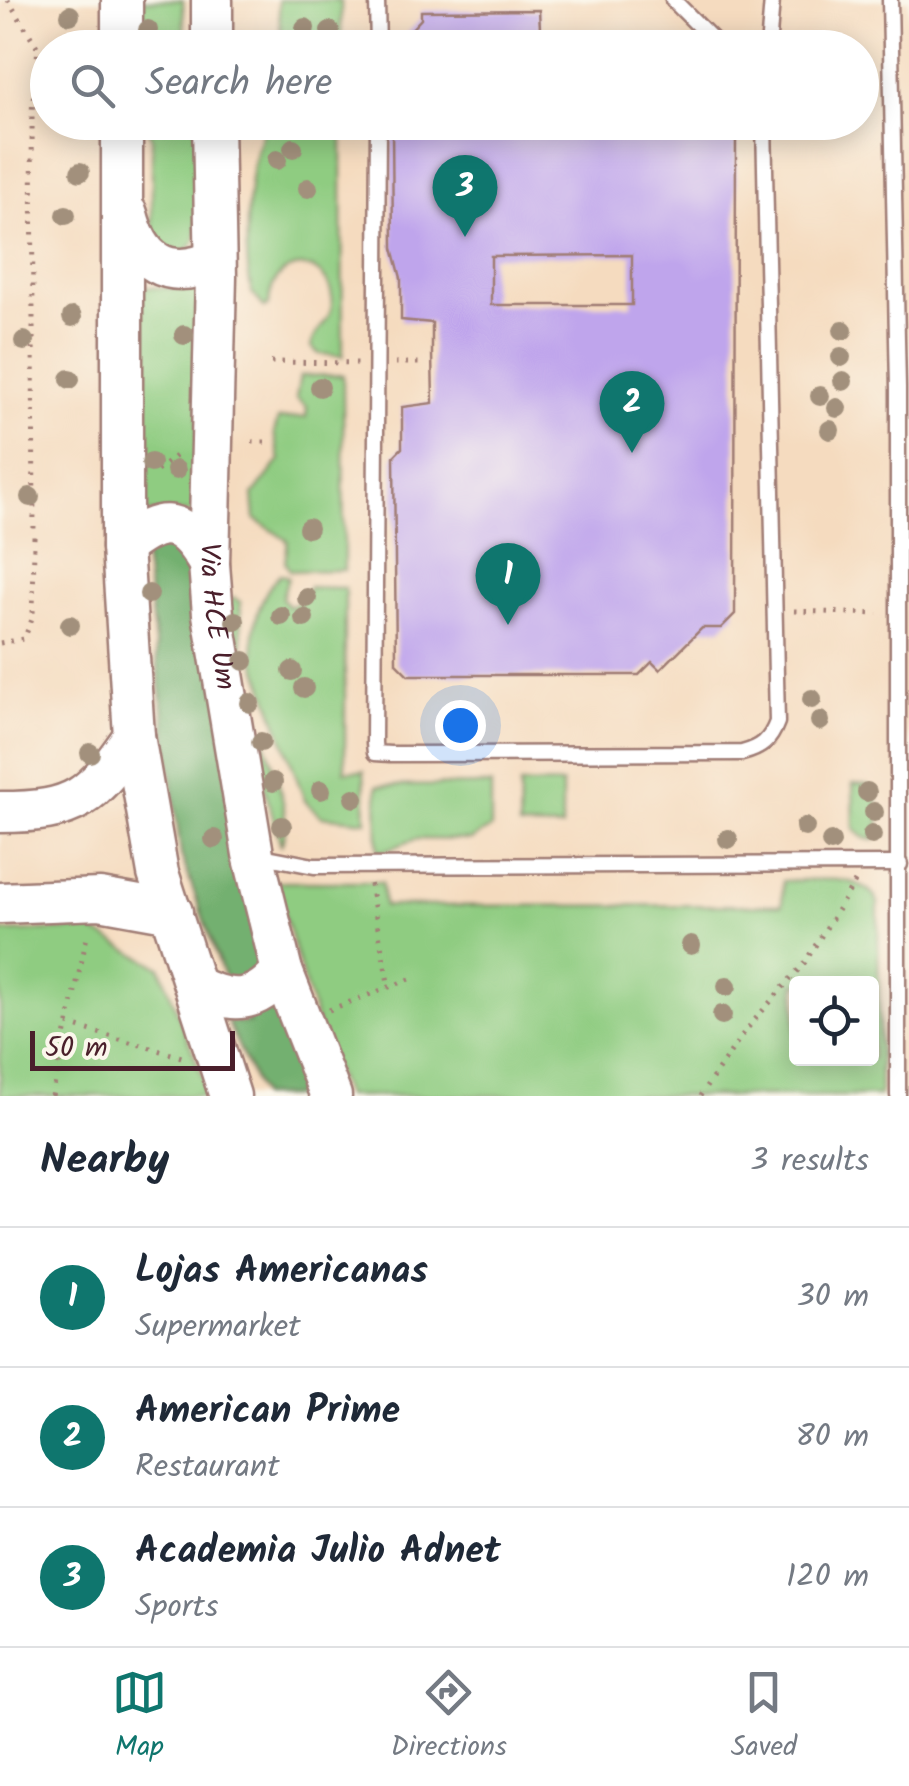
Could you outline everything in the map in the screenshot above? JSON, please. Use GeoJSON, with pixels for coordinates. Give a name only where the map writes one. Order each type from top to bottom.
{"type":"FeatureCollection","features":[{"type":"Feature","properties":{"kind":"main road"},"geometry":{"type":"LineString","coordinates":[[122,0],[122,30]]}},
{"type":"Feature","properties":{"kind":"main road"},"geometry":{"type":"LineString","coordinates":[[212,0],[212,30]]}},
{"type":"Feature","properties":{"kind":"main road"},"geometry":{"type":"LineString","coordinates":[[122,140],[122,547],[134,736],[158,873],[230,1096]]}},
{"type":"Feature","properties":{"kind":"main road","name":"Via HCE Um"},"geometry":{"type":"LineString","coordinates":[[213,140],[209,564],[253,854],[282,972],[330,1096]]}},
{"type":"Feature","properties":{"kind":"main road"},"geometry":{"type":"LineString","coordinates":[[123,195],[141,248],[156,264],[173,270],[214,260]]}},
{"type":"Feature","properties":{"kind":"main road"},"geometry":{"type":"LineString","coordinates":[[122,547],[144,530],[170,523],[180,527],[199,546],[209,564]]}},
{"type":"Feature","properties":{"kind":"main road"},"geometry":{"type":"LineString","coordinates":[[0,812],[44,812],[75,804],[100,785],[134,736]]}},
{"type":"Feature","properties":{"kind":"main road"},"geometry":{"type":"LineString","coordinates":[[0,903],[100,899],[172,912]]}},
{"type":"Feature","properties":{"kind":"main road"},"geometry":{"type":"LineString","coordinates":[[196,987],[220,998],[242,1000],[258,996],[282,972]]}},
{"type":"Feature","properties":{"kind":"lane"},"geometry":{"type":"LineString","coordinates":[[378,0],[378,30]]}},
{"type":"Feature","properties":{"kind":"lane"},"geometry":{"type":"LineString","coordinates":[[672,0],[703,30]]}},
{"type":"Feature","properties":{"kind":"lane"},"geometry":{"type":"LineString","coordinates":[[770,30],[772,0]]}},
{"type":"Feature","properties":{"kind":"lane"},"geometry":{"type":"LineString","coordinates":[[890,0],[898,388],[898,1096]]}},
{"type":"Feature","properties":{"kind":"lane"},"geometry":{"type":"LineString","coordinates":[[378,140],[375,753],[742,753],[758,749],[771,737],[776,722],[764,140]]}},
{"type":"Feature","properties":{"kind":"lane"},"geometry":{"type":"LineString","coordinates":[[253,854],[303,866],[900,864]]}},
{"type":"Feature","properties":{"kind":"path"},"geometry":{"type":"LineString","coordinates":[[8,0],[30,35]]}},
{"type":"Feature","properties":{"kind":"path"},"geometry":{"type":"LineString","coordinates":[[0,643],[24,639],[33,617],[32,140]]}},
{"type":"Feature","properties":{"kind":"path"},"geometry":{"type":"LineString","coordinates":[[271,362],[422,363]]}},
{"type":"Feature","properties":{"kind":"path"},"geometry":{"type":"LineString","coordinates":[[252,442],[265,442]]}},
{"type":"Feature","properties":{"kind":"path"},"geometry":{"type":"LineString","coordinates":[[152,474],[182,450]]}},
{"type":"Feature","properties":{"kind":"path"},"geometry":{"type":"LineString","coordinates":[[774,610],[896,615]]}},
{"type":"Feature","properties":{"kind":"path"},"geometry":{"type":"LineString","coordinates":[[700,1096],[726,1055],[805,962],[855,882],[876,864]]}},
{"type":"Feature","properties":{"kind":"path"},"geometry":{"type":"LineString","coordinates":[[369,882],[388,988]]}},
{"type":"Feature","properties":{"kind":"path"},"geometry":{"type":"LineString","coordinates":[[52,1096],[89,928]]}},
{"type":"Feature","properties":{"kind":"path"},"geometry":{"type":"LineString","coordinates":[[322,1012],[410,979]]}},
{"type":"Feature","properties":{"kind":"path"},"geometry":{"type":"LineString","coordinates":[[68,1024],[191,1060]]}},
{"type":"Feature","properties":{"kind":"green space"},"geometry":{"type":"Polygon","coordinates":[[[137,0],[183,0],[184,30],[137,30],[137,0]]]}},
{"type":"Feature","properties":{"kind":"green space"},"geometry":{"type":"Polygon","coordinates":[[[278,0],[341,0],[341,30],[281,30],[278,0]]]}},
{"type":"Feature","properties":{"kind":"green space"},"geometry":{"type":"Polygon","coordinates":[[[152,140],[198,140],[194,243],[179,258],[152,242],[152,140]]]}},
{"type":"Feature","properties":{"kind":"green space"},"geometry":{"type":"Polygon","coordinates":[[[260,140],[342,140],[343,356],[319,354],[311,347],[332,305],[328,283],[320,274],[299,266],[288,269],[279,277],[265,308],[252,293],[247,254],[248,206],[260,140]]]}},
{"type":"Feature","properties":{"kind":"green space"},"geometry":{"type":"Polygon","coordinates":[[[137,287],[198,289],[198,512],[137,514],[137,287]]]}},
{"type":"Feature","properties":{"kind":"green space"},"geometry":{"type":"Polygon","coordinates":[[[343,375],[344,570],[290,571],[285,562],[288,541],[255,519],[253,495],[280,460],[274,433],[278,419],[306,417],[307,407],[296,398],[300,376],[343,375]]]}},
{"type":"Feature","properties":{"kind":"green space"},"geometry":{"type":"Polygon","coordinates":[[[162,543],[184,546],[319,1096],[261,1096],[227,1021],[249,1023],[221,969],[181,855],[144,554],[162,543]]]}},
{"type":"Feature","properties":{"kind":"green space"},"geometry":{"type":"Polygon","coordinates":[[[280,574],[288,577],[282,598],[289,607],[301,601],[309,587],[345,588],[345,771],[364,771],[366,821],[321,816],[305,801],[255,661],[257,614],[280,574]]]}},
{"type":"Feature","properties":{"kind":"green space"},"geometry":{"type":"Polygon","coordinates":[[[234,598],[240,602],[251,704],[280,789],[285,829],[281,845],[237,693],[229,601],[234,598]]]}},
{"type":"Feature","properties":{"kind":"green space"},"geometry":{"type":"Polygon","coordinates":[[[562,784],[562,828],[519,827],[520,785],[562,784]]]}},
{"type":"Feature","properties":{"kind":"green space"},"geometry":{"type":"Polygon","coordinates":[[[853,784],[867,785],[876,797],[880,818],[874,840],[864,838],[854,828],[853,784]]]}},
{"type":"Feature","properties":{"kind":"green space"},"geometry":{"type":"Polygon","coordinates":[[[491,785],[491,828],[471,840],[416,839],[378,853],[377,786],[491,785]]]}},
{"type":"Feature","properties":{"kind":"green space"},"geometry":{"type":"Polygon","coordinates":[[[822,879],[861,886],[878,902],[879,976],[789,976],[789,1066],[879,1066],[879,999],[880,1096],[345,1096],[321,1036],[274,882],[382,882],[384,906],[782,905],[783,881],[822,879]]]}},
{"type":"Feature","properties":{"kind":"green space"},"geometry":{"type":"Polygon","coordinates":[[[89,929],[160,967],[210,1096],[0,1096],[0,932],[89,929]]]}},
{"type":"Feature","properties":{"kind":"building"},"geometry":{"type":"Polygon","coordinates":[[[539,10],[540,30],[411,30],[421,19],[421,11],[539,10]]]}},
{"type":"Feature","properties":{"kind":"building"},"geometry":{"type":"Polygon","coordinates":[[[392,140],[736,140],[735,614],[721,628],[702,628],[660,670],[652,662],[639,675],[408,675],[396,663],[394,456],[402,448],[402,407],[433,403],[432,323],[401,320],[401,278],[393,248],[392,140]],[[632,255],[491,256],[491,305],[632,305],[632,255]]]}},
{"type":"Feature","properties":{"kind":"place","name":"Academia Julio Adnet"},"geometry":{"type":"Point","coordinates":[465,237]}},
{"type":"Feature","properties":{"kind":"place","name":"American Prime"},"geometry":{"type":"Point","coordinates":[632,453]}},
{"type":"Feature","properties":{"kind":"place","name":"Lojas Americanas"},"geometry":{"type":"Point","coordinates":[508,625]}}]}
